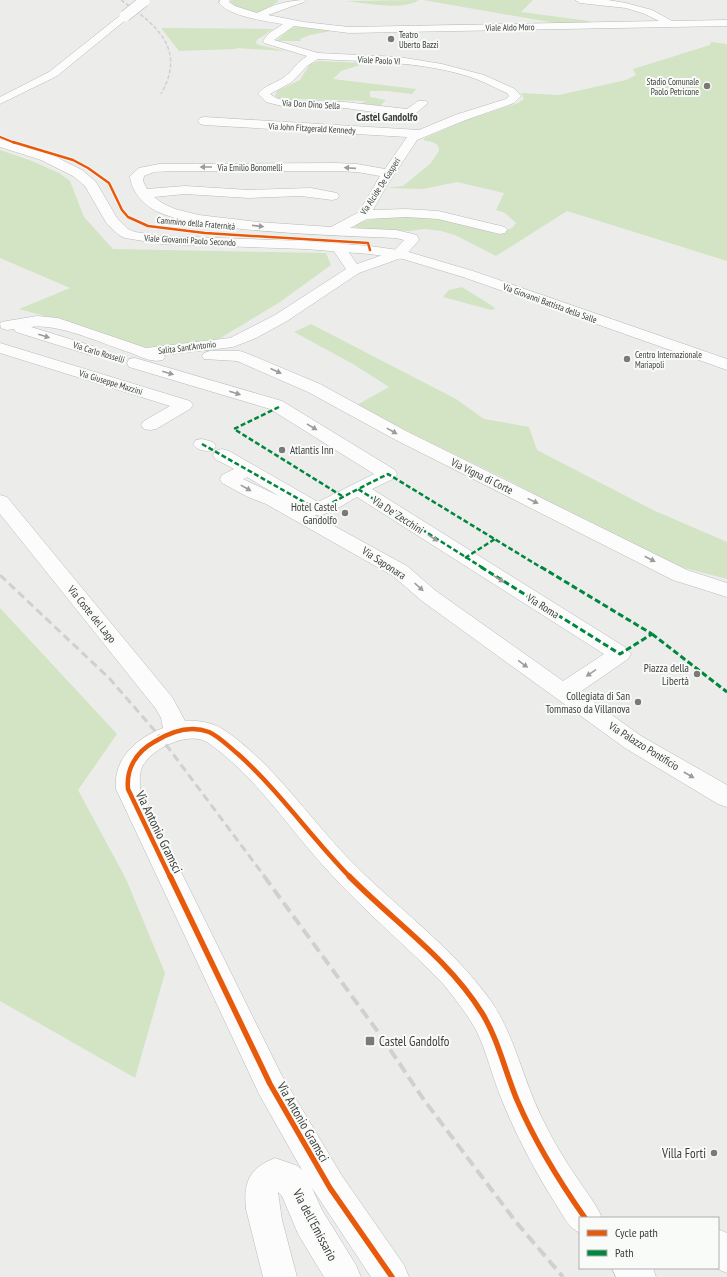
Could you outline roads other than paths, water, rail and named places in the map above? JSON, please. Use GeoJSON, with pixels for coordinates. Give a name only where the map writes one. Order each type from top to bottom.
{"type":"FeatureCollection","features":[{"type":"Feature","properties":{"kind":"street","name":"Viale Aldo Moro"},"geometry":{"type":"LineString","coordinates":[[225,0],[224,3],[228,7],[237,11],[259,16],[329,28],[359,30],[727,23]]}},
{"type":"Feature","properties":{"kind":"street"},"geometry":{"type":"LineString","coordinates":[[259,16],[273,9],[301,0]]}},
{"type":"Feature","properties":{"kind":"street"},"geometry":{"type":"LineString","coordinates":[[580,0],[643,10],[659,16],[670,24]]}},
{"type":"Feature","properties":{"kind":"street"},"geometry":{"type":"LineString","coordinates":[[0,101],[53,74],[145,1]]}},
{"type":"Feature","properties":{"kind":"street","name":"Viale Paolo VI"},"geometry":{"type":"LineString","coordinates":[[293,22],[272,36],[268,41],[316,56],[399,60],[442,67],[487,79],[511,91],[515,97]]}},
{"type":"Feature","properties":{"kind":"street","name":"Via Don Dino Sella"},"geometry":{"type":"LineString","coordinates":[[316,56],[303,62],[291,77],[268,91],[264,94],[265,96],[273,101],[282,103],[345,106],[380,111],[410,113],[422,103]]}},
{"type":"Feature","properties":{"kind":"street","name":"Via Alcide De Gasperi"},"geometry":{"type":"LineString","coordinates":[[333,231],[364,215],[388,173],[411,140],[420,134],[476,112],[510,101],[515,97]]}},
{"type":"Feature","properties":{"kind":"street"},"geometry":{"type":"LineString","coordinates":[[393,111],[403,103]]}},
{"type":"Feature","properties":{"kind":"street","name":"Via John Fitzgerald Kennedy"},"geometry":{"type":"LineString","coordinates":[[204,121],[420,134]]}},
{"type":"Feature","properties":{"kind":"street","name":"Viale Giovanni Paolo Secondo"},"geometry":{"type":"LineString","coordinates":[[0,143],[48,159],[83,177],[93,187],[113,224],[127,235],[162,240],[338,247],[370,250]]}},
{"type":"Feature","properties":{"kind":"street","name":"Via Emilio Bonomelli"},"geometry":{"type":"LineString","coordinates":[[333,231],[281,228],[205,220],[162,209],[149,200],[145,195],[137,182],[136,174],[144,170],[160,168],[335,167],[358,168],[388,173]]}},
{"type":"Feature","properties":{"kind":"street"},"geometry":{"type":"LineString","coordinates":[[145,195],[161,191],[183,189],[239,194],[312,192],[332,196]]}},
{"type":"Feature","properties":{"kind":"street"},"geometry":{"type":"LineString","coordinates":[[364,215],[396,213],[438,215],[500,230]]}},
{"type":"Feature","properties":{"kind":"street","name":"Via Alcide De Gasperi"},"geometry":{"type":"LineString","coordinates":[[333,231],[396,234],[412,238],[411,242],[399,254]]}},
{"type":"Feature","properties":{"kind":"street"},"geometry":{"type":"LineString","coordinates":[[338,247],[354,270]]}},
{"type":"Feature","properties":{"kind":"street","name":"Via Giovanni Battista della Salle"},"geometry":{"type":"LineString","coordinates":[[370,250],[399,254],[468,274],[727,366]]}},
{"type":"Feature","properties":{"kind":"street","name":"Salita Sant'Antonio"},"geometry":{"type":"LineString","coordinates":[[354,270],[370,250]]}},
{"type":"Feature","properties":{"kind":"street","name":"Salita Sant'Antonio"},"geometry":{"type":"LineString","coordinates":[[3,324],[37,321],[58,324],[143,353],[233,342],[281,318],[354,270],[399,254]]}},
{"type":"Feature","properties":{"kind":"street","name":"Via Carlo Rosselli"},"geometry":{"type":"LineString","coordinates":[[3,324],[279,407],[388,474]]}},
{"type":"Feature","properties":{"kind":"street","name":"Via Giuseppe Mazzini"},"geometry":{"type":"LineString","coordinates":[[0,348],[184,405],[150,425]]}},
{"type":"Feature","properties":{"kind":"street","name":"Via Vigna di Corte"},"geometry":{"type":"LineString","coordinates":[[143,353],[166,360],[229,355],[240,356],[314,388],[400,435],[680,575],[727,590]]}},
{"type":"Feature","properties":{"kind":"street"},"geometry":{"type":"LineString","coordinates":[[210,448],[318,510],[358,489]]}},
{"type":"Feature","properties":{"kind":"street","name":"Via Saponara"},"geometry":{"type":"LineString","coordinates":[[247,470],[229,479],[254,493],[273,500],[400,571],[429,596],[563,692]]}},
{"type":"Feature","properties":{"kind":"street","name":"Via De' Zecchini"},"geometry":{"type":"LineString","coordinates":[[358,489],[388,474]]}},
{"type":"Feature","properties":{"kind":"street","name":"Via De' Zecchini"},"geometry":{"type":"LineString","coordinates":[[358,489],[466,558]]}},
{"type":"Feature","properties":{"kind":"street","name":"Via Coste del Lago"},"geometry":{"type":"LineString","coordinates":[[0,501],[164,703],[173,718],[175,732]]}},
{"type":"Feature","properties":{"kind":"street","name":"Via Roma"},"geometry":{"type":"LineString","coordinates":[[466,558],[620,654],[563,692]]}},
{"type":"Feature","properties":{"kind":"street","name":"Via Palazzo Pontificio"},"geometry":{"type":"LineString","coordinates":[[563,692],[633,742],[727,797]]}},
{"type":"Feature","properties":{"kind":"street","name":"Via Antonio Gramsci"},"geometry":{"type":"LineString","coordinates":[[392,1277],[330,1188],[291,1124],[270,1084],[128,789],[126,780],[128,773],[132,763],[141,752],[161,738],[175,732],[193,729],[210,733],[220,739],[248,762],[273,787],[326,852],[353,881],[434,955],[457,980],[482,1013],[498,1046],[517,1099],[530,1127],[561,1181],[584,1217]]}},
{"type":"Feature","properties":{"kind":"street","name":"Via dell'Emissario"},"geometry":{"type":"LineString","coordinates":[[280,1277],[263,1207],[262,1191],[266,1179],[275,1174],[286,1177],[294,1185],[310,1222],[344,1277]]}},
{"type":"Feature","properties":{"kind":"street"},"geometry":{"type":"LineString","coordinates":[[719,1247],[727,1256]]}},
{"type":"Feature","properties":{"kind":"street"},"geometry":{"type":"LineString","coordinates":[[630,1269],[639,1277]]}},
{"type":"Feature","properties":{"kind":"railway"},"geometry":{"type":"LineString","coordinates":[[121,0],[146,19],[164,39],[169,51],[171,63],[168,78],[161,94]]}},
{"type":"Feature","properties":{"kind":"railway"},"geometry":{"type":"LineString","coordinates":[[0,575],[110,679],[161,738],[265,877]]}},
{"type":"Feature","properties":{"kind":"railway"},"geometry":{"type":"LineString","coordinates":[[264,876],[381,1036],[424,1100],[516,1222],[563,1277]]}},
{"type":"Feature","properties":{"kind":"place","name":"Teatro Uberto Bazzi"},"geometry":{"type":"Point","coordinates":[391,39]}},
{"type":"Feature","properties":{"kind":"place","name":"Stadio Comunale Paolo Petricone"},"geometry":{"type":"Point","coordinates":[707,86]}},
{"type":"Feature","properties":{"kind":"place","name":"Centro Internazionale Mariapoli"},"geometry":{"type":"Point","coordinates":[627,359]}},
{"type":"Feature","properties":{"kind":"place","name":"Atlantis Inn"},"geometry":{"type":"Point","coordinates":[282,450]}},
{"type":"Feature","properties":{"kind":"place","name":"Hotel Castel Gandolfo"},"geometry":{"type":"Point","coordinates":[345,513]}},
{"type":"Feature","properties":{"kind":"place","name":"Piazza della Libertà"},"geometry":{"type":"Point","coordinates":[697,674]}},
{"type":"Feature","properties":{"kind":"place","name":"Collegiata di San Tommaso da Villanova"},"geometry":{"type":"Point","coordinates":[638,702]}},
{"type":"Feature","properties":{"kind":"place","name":"Castel Gandolfo"},"geometry":{"type":"Point","coordinates":[370,1041]}},
{"type":"Feature","properties":{"kind":"place","name":"Villa Forti"},"geometry":{"type":"Point","coordinates":[714,1153]}},
{"type":"Feature","properties":{"kind":"district","name":"Castel Gandolfo"},"geometry":{"type":"Point","coordinates":[387,117]}}]}
